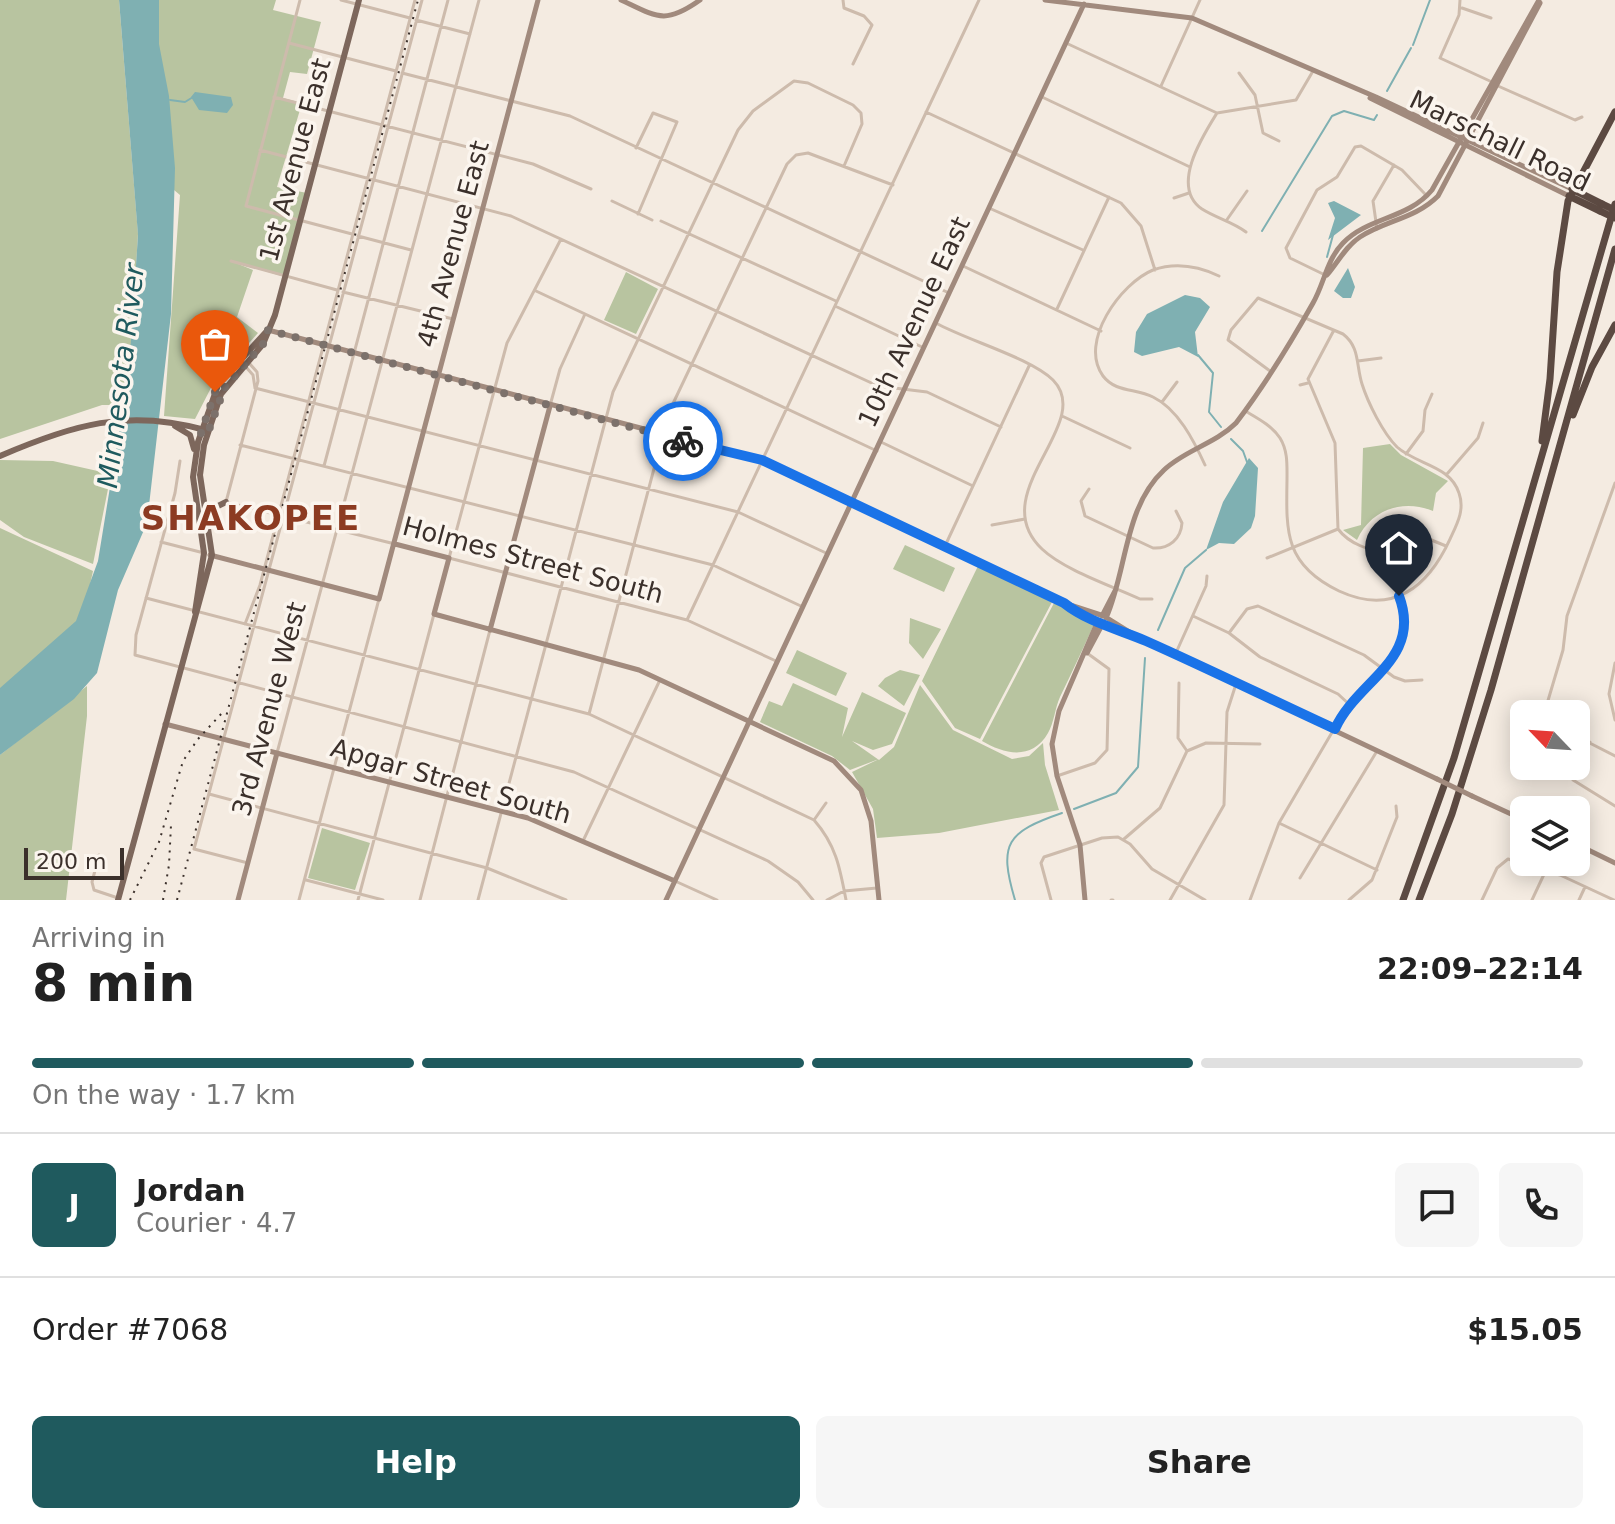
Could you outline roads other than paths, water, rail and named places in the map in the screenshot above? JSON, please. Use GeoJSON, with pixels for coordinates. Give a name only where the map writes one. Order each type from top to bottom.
{"type":"FeatureCollection","features":[{"type":"Feature","properties":{"kind":"highway"},"geometry":{"type":"LineString","coordinates":[[1537,472],[1550,379],[1557,272],[1571,193],[1615,112]]}},
{"type":"Feature","properties":{"kind":"highway","name":"Marschall Road"},"geometry":{"type":"LineString","coordinates":[[1571,193],[1615,210]]}},
{"type":"Feature","properties":{"kind":"highway"},"geometry":{"type":"LineString","coordinates":[[1403,900],[1454,758],[1615,204]]}},
{"type":"Feature","properties":{"kind":"highway","name":"Marschall Road"},"geometry":{"type":"LineString","coordinates":[[1601,207],[1615,218]]}},
{"type":"Feature","properties":{"kind":"highway"},"geometry":{"type":"LineString","coordinates":[[1419,900],[1465,776],[1615,249]]}},
{"type":"Feature","properties":{"kind":"highway"},"geometry":{"type":"LineString","coordinates":[[1549,485],[1592,367],[1615,325]]}},
{"type":"Feature","properties":{"kind":"main road","name":"1st Avenue East"},"geometry":{"type":"LineString","coordinates":[[118,899],[208,554],[208,519],[200,475],[201,431],[221,394],[268,330],[358,2]]}},
{"type":"Feature","properties":{"kind":"main road","name":"1st Avenue East"},"geometry":{"type":"LineString","coordinates":[[208,554],[193,469],[201,431],[218,385],[243,361]]}},
{"type":"Feature","properties":{"kind":"main road"},"geometry":{"type":"LineString","coordinates":[[174,426],[201,419],[208,408]]}},
{"type":"Feature","properties":{"kind":"main road"},"geometry":{"type":"LineString","coordinates":[[0,456],[69,428],[117,420],[201,431]]}},
{"type":"Feature","properties":{"kind":"main road"},"geometry":{"type":"LineString","coordinates":[[186,425],[201,431]]}},
{"type":"Feature","properties":{"kind":"main road"},"geometry":{"type":"LineString","coordinates":[[174,426],[189,434],[194,444],[193,469]]}},
{"type":"Feature","properties":{"kind":"main road"},"geometry":{"type":"LineString","coordinates":[[208,519],[214,508],[226,502]]}},
{"type":"Feature","properties":{"kind":"street"},"geometry":{"type":"LineString","coordinates":[[300,0],[246,206],[352,234]]}},
{"type":"Feature","properties":{"kind":"street"},"geometry":{"type":"LineString","coordinates":[[341,0],[410,18]]}},
{"type":"Feature","properties":{"kind":"street"},"geometry":{"type":"LineString","coordinates":[[248,863],[194,849],[254,627],[277,514],[415,0]]}},
{"type":"Feature","properties":{"kind":"street"},"geometry":{"type":"LineString","coordinates":[[245,625],[285,515],[422,0]]}},
{"type":"Feature","properties":{"kind":"street"},"geometry":{"type":"LineString","coordinates":[[324,466],[448,0]]}},
{"type":"Feature","properties":{"kind":"street","name":"3rd Avenue West"},"geometry":{"type":"LineString","coordinates":[[238,900],[479,0]]}},
{"type":"Feature","properties":{"kind":"street","name":"4th Avenue East"},"geometry":{"type":"LineString","coordinates":[[379,599],[538,0]]}},
{"type":"Feature","properties":{"kind":"street"},"geometry":{"type":"LineString","coordinates":[[621,0],[661,18],[677,15],[700,0]]}},
{"type":"Feature","properties":{"kind":"street"},"geometry":{"type":"LineString","coordinates":[[843,0],[844,8],[864,16],[872,25],[853,64]]}},
{"type":"Feature","properties":{"kind":"street"},"geometry":{"type":"LineString","coordinates":[[687,620],[979,0]]}},
{"type":"Feature","properties":{"kind":"street","name":"Marschall Road"},"geometry":{"type":"LineString","coordinates":[[1045,0],[1085,2],[1192,18],[1370,97],[1571,193]]}},
{"type":"Feature","properties":{"kind":"street"},"geometry":{"type":"LineString","coordinates":[[1161,86],[1200,0]]}},
{"type":"Feature","properties":{"kind":"street"},"geometry":{"type":"LineString","coordinates":[[1460,0],[1462,8],[1440,58],[1575,120],[1582,117]]}},
{"type":"Feature","properties":{"kind":"street"},"geometry":{"type":"LineString","coordinates":[[1085,900],[1080,845],[1057,776],[1052,744],[1055,725],[1117,588],[1130,538],[1148,489],[1170,465],[1224,434],[1245,411],[1305,317],[1327,275],[1351,243],[1376,227],[1411,217],[1430,199],[1465,142],[1540,0]]}},
{"type":"Feature","properties":{"kind":"street","name":"10th Avenue East"},"geometry":{"type":"LineString","coordinates":[[666,900],[1085,2]]}},
{"type":"Feature","properties":{"kind":"street"},"geometry":{"type":"LineString","coordinates":[[1462,8],[1491,18]]}},
{"type":"Feature","properties":{"kind":"street"},"geometry":{"type":"LineString","coordinates":[[416,20],[470,34]]}},
{"type":"Feature","properties":{"kind":"street"},"geometry":{"type":"LineString","coordinates":[[289,43],[396,71]]}},
{"type":"Feature","properties":{"kind":"street"},"geometry":{"type":"LineString","coordinates":[[1066,43],[1217,113],[1296,100],[1313,71]]}},
{"type":"Feature","properties":{"kind":"street"},"geometry":{"type":"LineString","coordinates":[[402,73],[570,116],[950,293]]}},
{"type":"Feature","properties":{"kind":"street"},"geometry":{"type":"LineString","coordinates":[[1239,73],[1255,95],[1263,133],[1279,141]]}},
{"type":"Feature","properties":{"kind":"street"},"geometry":{"type":"LineString","coordinates":[[478,900],[613,392],[712,184],[743,123],[781,88],[794,81],[808,83],[853,105],[861,113],[862,124],[844,166]]}},
{"type":"Feature","properties":{"kind":"street"},"geometry":{"type":"LineString","coordinates":[[1430,199],[1458,139],[1494,84]]}},
{"type":"Feature","properties":{"kind":"street"},"geometry":{"type":"LineString","coordinates":[[274,97],[533,164],[591,189]]}},
{"type":"Feature","properties":{"kind":"street"},"geometry":{"type":"LineString","coordinates":[[1042,97],[1191,167]]}},
{"type":"Feature","properties":{"kind":"street"},"geometry":{"type":"LineString","coordinates":[[926,112],[1109,197],[1135,216],[1155,270]]}},
{"type":"Feature","properties":{"kind":"street"},"geometry":{"type":"LineString","coordinates":[[636,148],[653,113],[667,116],[678,125],[638,214]]}},
{"type":"Feature","properties":{"kind":"street"},"geometry":{"type":"LineString","coordinates":[[1217,113],[1191,167],[1189,193],[1199,207],[1246,232]]}},
{"type":"Feature","properties":{"kind":"street"},"geometry":{"type":"LineString","coordinates":[[1327,275],[1290,258],[1286,248],[1317,190],[1337,177],[1355,147],[1361,146],[1394,165],[1430,199]]}},
{"type":"Feature","properties":{"kind":"street"},"geometry":{"type":"LineString","coordinates":[[260,150],[483,207],[663,284],[884,388],[927,392],[1001,427]]}},
{"type":"Feature","properties":{"kind":"street"},"geometry":{"type":"LineString","coordinates":[[589,714],[661,435],[691,363],[787,164],[796,155],[808,153],[893,185]]}},
{"type":"Feature","properties":{"kind":"street"},"geometry":{"type":"LineString","coordinates":[[1376,227],[1373,201],[1394,165]]}},
{"type":"Feature","properties":{"kind":"street"},"geometry":{"type":"LineString","coordinates":[[1226,221],[1247,191]]}},
{"type":"Feature","properties":{"kind":"street"},"geometry":{"type":"LineString","coordinates":[[1174,198],[1189,193]]}},
{"type":"Feature","properties":{"kind":"street"},"geometry":{"type":"LineString","coordinates":[[1057,309],[1109,197]]}},
{"type":"Feature","properties":{"kind":"street"},"geometry":{"type":"LineString","coordinates":[[612,201],[652,220]]}},
{"type":"Feature","properties":{"kind":"street"},"geometry":{"type":"LineString","coordinates":[[989,208],[1083,250]]}},
{"type":"Feature","properties":{"kind":"street"},"geometry":{"type":"LineString","coordinates":[[661,221],[925,348]]}},
{"type":"Feature","properties":{"kind":"street"},"geometry":{"type":"LineString","coordinates":[[358,236],[411,250]]}},
{"type":"Feature","properties":{"kind":"street"},"geometry":{"type":"LineString","coordinates":[[358,900],[509,339],[561,239]]}},
{"type":"Feature","properties":{"kind":"street"},"geometry":{"type":"LineString","coordinates":[[231,261],[337,290]]}},
{"type":"Feature","properties":{"kind":"street"},"geometry":{"type":"LineString","coordinates":[[963,266],[1101,331]]}},
{"type":"Feature","properties":{"kind":"street"},"geometry":{"type":"LineString","coordinates":[[1205,465],[1197,449],[1162,402],[1147,394],[1117,387],[1106,379],[1096,359],[1101,331],[1120,295],[1136,280],[1155,270],[1190,266],[1219,276]]}},
{"type":"Feature","properties":{"kind":"street"},"geometry":{"type":"LineString","coordinates":[[536,291],[877,451]]}},
{"type":"Feature","properties":{"kind":"street"},"geometry":{"type":"LineString","coordinates":[[343,292],[454,319]]}},
{"type":"Feature","properties":{"kind":"street"},"geometry":{"type":"LineString","coordinates":[[1245,411],[1274,430],[1285,448],[1286,520],[1292,548],[1311,574],[1340,591],[1365,599],[1399,596],[1427,577],[1446,546],[1461,506],[1457,488],[1447,474],[1406,454],[1390,439],[1365,393],[1352,342],[1334,330],[1266,299],[1255,299],[1231,330],[1228,340],[1270,371]]}},
{"type":"Feature","properties":{"kind":"street"},"geometry":{"type":"LineString","coordinates":[[420,900],[560,369],[585,314]]}},
{"type":"Feature","properties":{"kind":"street"},"geometry":{"type":"LineString","coordinates":[[936,323],[1029,366],[1057,385],[1063,401],[1062,416],[1026,494],[1025,519],[1031,536],[1044,551],[1140,599],[1152,599]]}},
{"type":"Feature","properties":{"kind":"street"},"geometry":{"type":"LineString","coordinates":[[268,330],[762,460],[1510,814]]}},
{"type":"Feature","properties":{"kind":"street"},"geometry":{"type":"LineString","coordinates":[[1334,330],[1310,369],[1308,383],[1335,443],[1338,529],[1348,539],[1373,549],[1386,547],[1407,530],[1446,546]]}},
{"type":"Feature","properties":{"kind":"street"},"geometry":{"type":"LineString","coordinates":[[1358,361],[1381,358]]}},
{"type":"Feature","properties":{"kind":"street"},"geometry":{"type":"LineString","coordinates":[[226,502],[258,375],[243,361]]}},
{"type":"Feature","properties":{"kind":"street"},"geometry":{"type":"LineString","coordinates":[[945,546],[1029,366]]}},
{"type":"Feature","properties":{"kind":"street"},"geometry":{"type":"LineString","coordinates":[[1162,402],[1177,382]]}},
{"type":"Feature","properties":{"kind":"street"},"geometry":{"type":"LineString","coordinates":[[1300,385],[1308,383]]}},
{"type":"Feature","properties":{"kind":"street"},"geometry":{"type":"LineString","coordinates":[[255,388],[738,512],[828,554]]}},
{"type":"Feature","properties":{"kind":"street"},"geometry":{"type":"LineString","coordinates":[[1406,454],[1423,431],[1425,410],[1432,394]]}},
{"type":"Feature","properties":{"kind":"street"},"geometry":{"type":"LineString","coordinates":[[1062,416],[1130,448]]}},
{"type":"Feature","properties":{"kind":"street"},"geometry":{"type":"LineString","coordinates":[[1447,474],[1478,438],[1483,423]]}},
{"type":"Feature","properties":{"kind":"street"},"geometry":{"type":"LineString","coordinates":[[881,442],[973,486]]}},
{"type":"Feature","properties":{"kind":"street"},"geometry":{"type":"LineString","coordinates":[[240,445],[713,565],[804,607]]}},
{"type":"Feature","properties":{"kind":"street"},"geometry":{"type":"LineString","coordinates":[[180,461],[133,650],[135,655],[574,772],[784,871],[813,900]]}},
{"type":"Feature","properties":{"kind":"street"},"geometry":{"type":"LineString","coordinates":[[1548,700],[1565,644],[1567,616],[1615,483]]}},
{"type":"Feature","properties":{"kind":"street"},"geometry":{"type":"LineString","coordinates":[[1089,489],[1081,501],[1085,516],[1153,548],[1169,545],[1182,528],[1176,511]]}},
{"type":"Feature","properties":{"kind":"street","name":"Holmes Street South"},"geometry":{"type":"LineString","coordinates":[[226,502],[687,620],[778,662]]}},
{"type":"Feature","properties":{"kind":"street"},"geometry":{"type":"LineString","coordinates":[[992,525],[1025,519]]}},
{"type":"Feature","properties":{"kind":"street"},"geometry":{"type":"LineString","coordinates":[[1267,558],[1338,529]]}},
{"type":"Feature","properties":{"kind":"street"},"geometry":{"type":"LineString","coordinates":[[161,542],[379,599],[299,900]]}},
{"type":"Feature","properties":{"kind":"street"},"geometry":{"type":"LineString","coordinates":[[1175,655],[1206,586],[1207,576]]}},
{"type":"Feature","properties":{"kind":"street"},"geometry":{"type":"LineString","coordinates":[[1250,900],[1279,823],[1335,729],[1384,670],[1406,628],[1399,596]]}},
{"type":"Feature","properties":{"kind":"street"},"geometry":{"type":"LineString","coordinates":[[146,598],[589,714],[634,733],[814,820],[829,837],[840,862],[846,900]]}},
{"type":"Feature","properties":{"kind":"street"},"geometry":{"type":"LineString","coordinates":[[1229,633],[1247,609],[1258,606],[1364,655],[1399,680],[1422,680]]}},
{"type":"Feature","properties":{"kind":"street"},"geometry":{"type":"LineString","coordinates":[[434,614],[601,659],[660,679],[834,761],[861,790],[871,821],[879,900]]}},
{"type":"Feature","properties":{"kind":"street"},"geometry":{"type":"LineString","coordinates":[[1193,616],[1229,633],[1254,654],[1331,690],[1351,706]]}},
{"type":"Feature","properties":{"kind":"street"},"geometry":{"type":"LineString","coordinates":[[1057,776],[1095,763],[1108,746],[1109,669],[1087,653]]}},
{"type":"Feature","properties":{"kind":"street"},"geometry":{"type":"LineString","coordinates":[[1615,663],[1609,694],[1615,720]]}},
{"type":"Feature","properties":{"kind":"street"},"geometry":{"type":"LineString","coordinates":[[583,841],[660,679]]}},
{"type":"Feature","properties":{"kind":"street"},"geometry":{"type":"LineString","coordinates":[[1179,683],[1178,738],[1187,751]]}},
{"type":"Feature","properties":{"kind":"street"},"geometry":{"type":"LineString","coordinates":[[1170,900],[1224,805],[1228,705],[1236,684]]}},
{"type":"Feature","properties":{"kind":"street","name":"Apgar Street South"},"geometry":{"type":"LineString","coordinates":[[165,724],[501,811],[583,841],[717,900]]}},
{"type":"Feature","properties":{"kind":"street"},"geometry":{"type":"LineString","coordinates":[[1590,742],[1615,755]]}},
{"type":"Feature","properties":{"kind":"street"},"geometry":{"type":"LineString","coordinates":[[1124,839],[1160,808],[1187,751],[1206,743],[1260,744]]}},
{"type":"Feature","properties":{"kind":"street"},"geometry":{"type":"LineString","coordinates":[[1300,878],[1377,751]]}},
{"type":"Feature","properties":{"kind":"street"},"geometry":{"type":"LineString","coordinates":[[1573,780],[1615,806]]}},
{"type":"Feature","properties":{"kind":"street"},"geometry":{"type":"LineString","coordinates":[[209,794],[487,868],[566,900]]}},
{"type":"Feature","properties":{"kind":"street"},"geometry":{"type":"LineString","coordinates":[[814,820],[826,803]]}},
{"type":"Feature","properties":{"kind":"street"},"geometry":{"type":"LineString","coordinates":[[1349,900],[1365,890],[1377,870],[1397,817],[1396,806]]}},
{"type":"Feature","properties":{"kind":"street"},"geometry":{"type":"LineString","coordinates":[[1279,823],[1377,870]]}},
{"type":"Feature","properties":{"kind":"street"},"geometry":{"type":"LineString","coordinates":[[1051,900],[1041,863],[1044,857],[1110,836],[1124,839],[1152,869],[1205,900]]}},
{"type":"Feature","properties":{"kind":"street"},"geometry":{"type":"LineString","coordinates":[[1590,851],[1615,863]]}},
{"type":"Feature","properties":{"kind":"street"},"geometry":{"type":"LineString","coordinates":[[99,855],[92,885],[94,890],[118,899]]}},
{"type":"Feature","properties":{"kind":"street"},"geometry":{"type":"LineString","coordinates":[[1482,900],[1501,863],[1510,860]]}},
{"type":"Feature","properties":{"kind":"street"},"geometry":{"type":"LineString","coordinates":[[1532,900],[1543,876]]}},
{"type":"Feature","properties":{"kind":"street"},"geometry":{"type":"LineString","coordinates":[[1560,876],[1614,900]]}},
{"type":"Feature","properties":{"kind":"street"},"geometry":{"type":"LineString","coordinates":[[304,880],[383,900]]}},
{"type":"Feature","properties":{"kind":"street"},"geometry":{"type":"LineString","coordinates":[[1579,900],[1585,887]]}},
{"type":"Feature","properties":{"kind":"street"},"geometry":{"type":"LineString","coordinates":[[827,900],[844,891],[877,888]]}},
{"type":"Feature","properties":{"kind":"water","name":"Minnesota River"},"geometry":{"type":"Polygon","coordinates":[[[119,0],[159,0],[159,44],[169,96],[175,168],[171,314],[147,523],[118,590],[97,673],[74,699],[0,755],[0,688],[76,621],[98,561],[129,370],[138,235],[119,0]]]}},
{"type":"Feature","properties":{"kind":"water"},"geometry":{"type":"Polygon","coordinates":[[[195,92],[231,97],[233,105],[227,113],[199,110],[191,97],[195,92]]]}},
{"type":"Feature","properties":{"kind":"water"},"geometry":{"type":"Polygon","coordinates":[[[1334,201],[1361,215],[1328,240],[1335,218],[1328,203],[1334,201]]]}},
{"type":"Feature","properties":{"kind":"water"},"geometry":{"type":"Polygon","coordinates":[[[1348,268],[1355,287],[1351,298],[1343,298],[1334,291],[1348,268]]]}},
{"type":"Feature","properties":{"kind":"water"},"geometry":{"type":"Polygon","coordinates":[[[1185,295],[1200,298],[1210,307],[1195,332],[1198,357],[1179,347],[1142,356],[1134,352],[1136,332],[1147,314],[1185,295]]]}},
{"type":"Feature","properties":{"kind":"water"},"geometry":{"type":"Polygon","coordinates":[[[1249,458],[1258,468],[1255,516],[1251,528],[1234,544],[1219,543],[1206,550],[1223,502],[1249,458]]]}},
{"type":"Feature","properties":{"kind":"waterway"},"geometry":{"type":"LineString","coordinates":[[1413,45],[1430,0]]}},
{"type":"Feature","properties":{"kind":"waterway"},"geometry":{"type":"LineString","coordinates":[[1387,91],[1411,48]]}},
{"type":"Feature","properties":{"kind":"waterway"},"geometry":{"type":"LineString","coordinates":[[170,100],[185,102],[193,97]]}},
{"type":"Feature","properties":{"kind":"waterway"},"geometry":{"type":"LineString","coordinates":[[1262,231],[1332,116],[1344,111],[1374,120],[1377,115]]}},
{"type":"Feature","properties":{"kind":"waterway"},"geometry":{"type":"LineString","coordinates":[[1327,257],[1333,235]]}},
{"type":"Feature","properties":{"kind":"waterway"},"geometry":{"type":"LineString","coordinates":[[1198,355],[1213,373],[1209,412],[1221,427]]}},
{"type":"Feature","properties":{"kind":"waterway"},"geometry":{"type":"LineString","coordinates":[[1231,439],[1243,451],[1247,462]]}},
{"type":"Feature","properties":{"kind":"waterway"},"geometry":{"type":"LineString","coordinates":[[1158,630],[1185,568],[1206,550]]}},
{"type":"Feature","properties":{"kind":"waterway"},"geometry":{"type":"LineString","coordinates":[[1074,809],[1116,793],[1138,767],[1145,658]]}},
{"type":"Feature","properties":{"kind":"waterway"},"geometry":{"type":"LineString","coordinates":[[1015,900],[1007,865],[1012,842],[1029,827],[1062,813]]}},
{"type":"Feature","properties":{"kind":"railway"},"geometry":{"type":"LineString","coordinates":[[177,900],[418,0]]}},
{"type":"Feature","properties":{"kind":"railway"},"geometry":{"type":"LineString","coordinates":[[130,900],[159,842],[183,761],[222,713]]}},
{"type":"Feature","properties":{"kind":"railway"},"geometry":{"type":"LineString","coordinates":[[163,900],[171,825]]}},
{"type":"Feature","properties":{"kind":"district","name":"SHAKOPEE"},"geometry":{"type":"Point","coordinates":[251,518]}}]}
